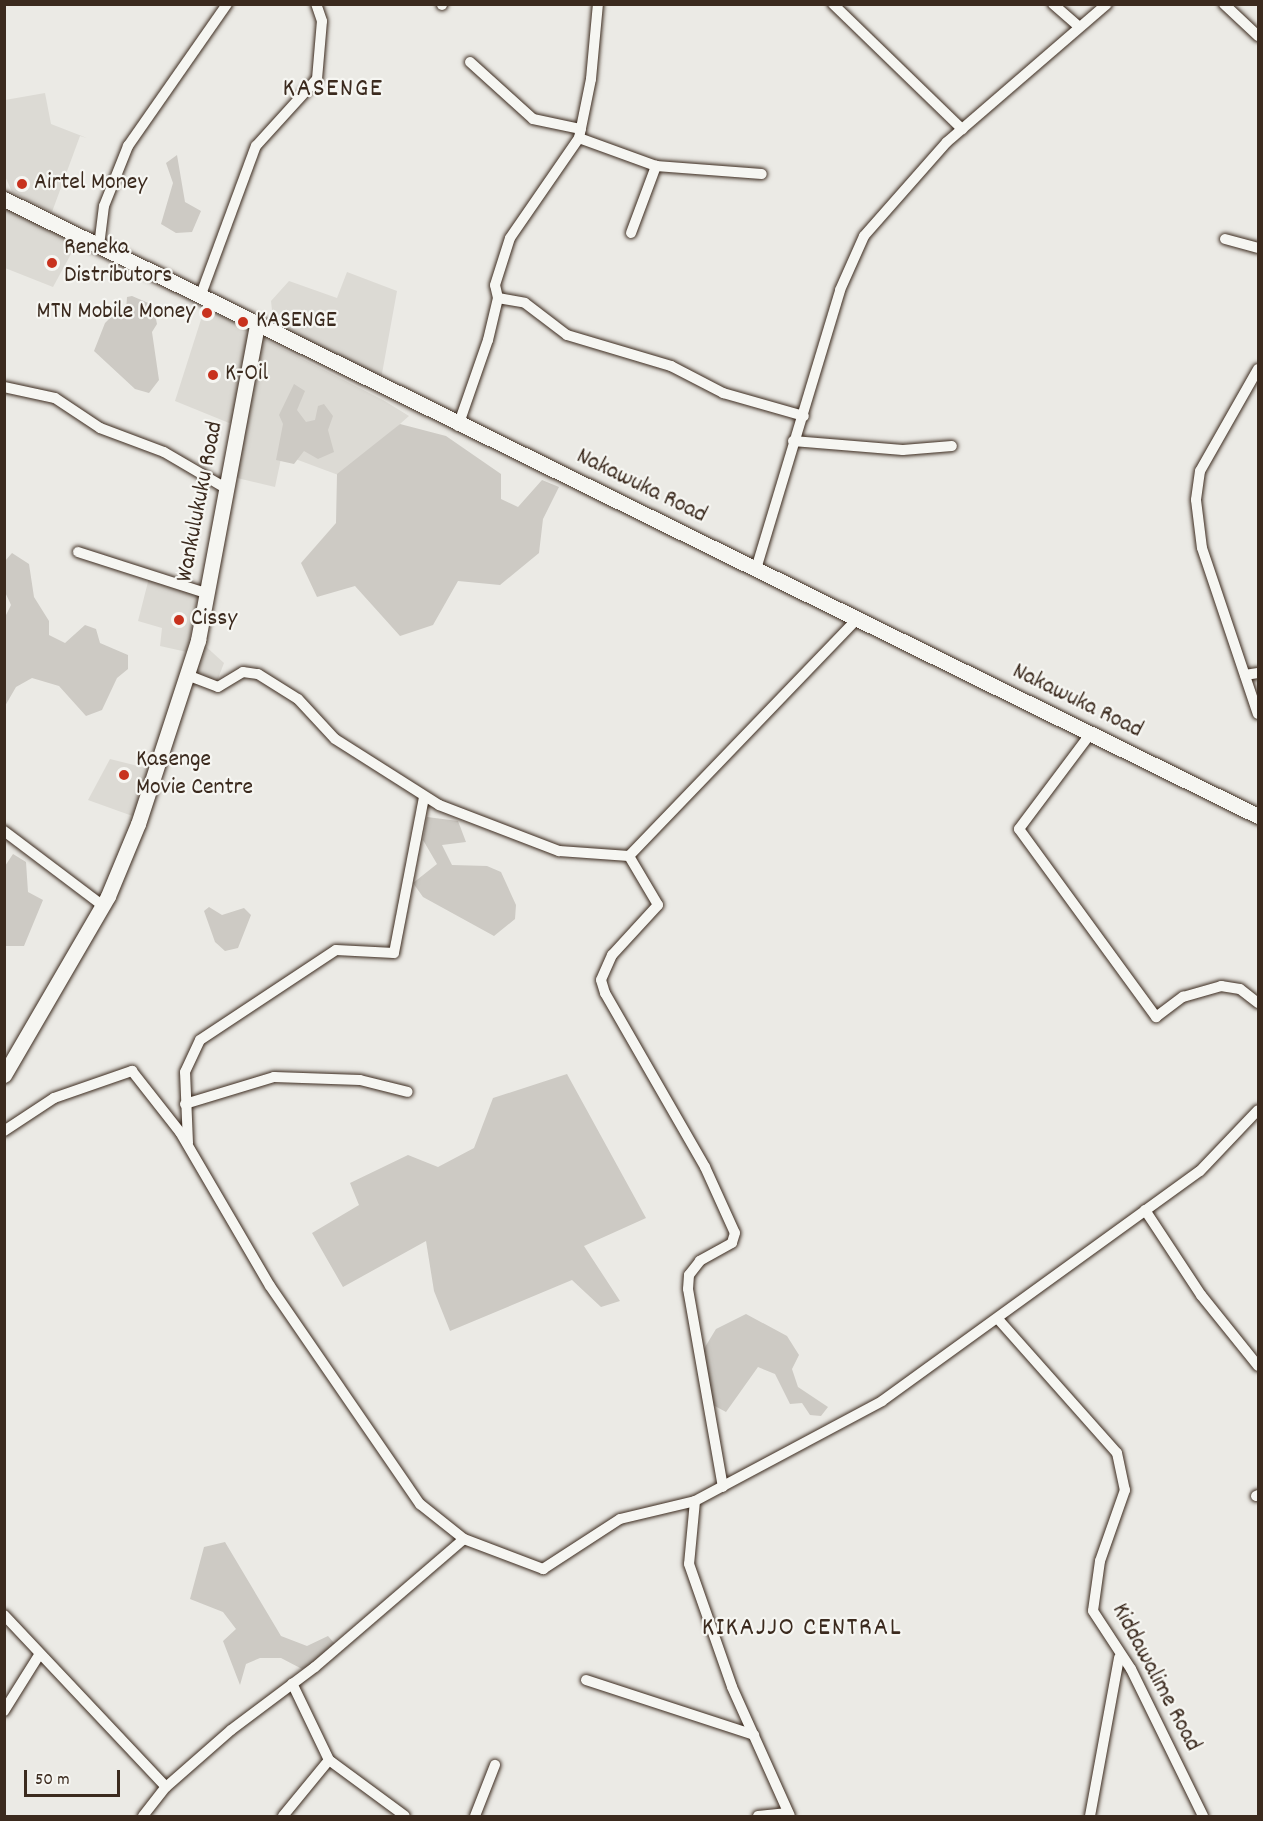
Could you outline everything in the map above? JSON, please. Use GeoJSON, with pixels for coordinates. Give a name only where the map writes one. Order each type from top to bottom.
{"type":"FeatureCollection","features":[{"type":"Feature","properties":{"kind":"main road","name":"Nakawuka Road"},"geometry":{"type":"LineString","coordinates":[[6,197],[458,426],[756,569],[1258,816]]}},
{"type":"Feature","properties":{"kind":"main road","name":"Wankulukuku Road"},"geometry":{"type":"LineString","coordinates":[[4,1075],[103,906],[138,824],[187,675],[206,592],[224,487],[257,326]]}},
{"type":"Feature","properties":{"kind":"street"},"geometry":{"type":"LineString","coordinates":[[99,246],[104,206],[128,146],[227,4]]}},
{"type":"Feature","properties":{"kind":"street"},"geometry":{"type":"LineString","coordinates":[[200,297],[256,146],[317,79],[322,21],[316,4]]}},
{"type":"Feature","properties":{"kind":"street"},"geometry":{"type":"LineString","coordinates":[[458,426],[498,298],[495,285],[510,238],[580,134],[598,4]]}},
{"type":"Feature","properties":{"kind":"street"},"geometry":{"type":"LineString","coordinates":[[833,4],[962,129]]}},
{"type":"Feature","properties":{"kind":"street"},"geometry":{"type":"LineString","coordinates":[[1053,4],[1078,26]]}},
{"type":"Feature","properties":{"kind":"street"},"geometry":{"type":"LineString","coordinates":[[756,569],[793,441],[804,416],[840,290],[864,236],[962,129],[1078,26],[1107,4]]}},
{"type":"Feature","properties":{"kind":"street"},"geometry":{"type":"LineString","coordinates":[[1224,4],[1258,36]]}},
{"type":"Feature","properties":{"kind":"street"},"geometry":{"type":"LineString","coordinates":[[470,62],[532,118],[580,134],[656,166],[762,174]]}},
{"type":"Feature","properties":{"kind":"street"},"geometry":{"type":"LineString","coordinates":[[631,232],[656,166]]}},
{"type":"Feature","properties":{"kind":"street"},"geometry":{"type":"LineString","coordinates":[[1225,239],[1258,248]]}},
{"type":"Feature","properties":{"kind":"street"},"geometry":{"type":"LineString","coordinates":[[498,298],[525,303],[567,335],[671,366],[723,393],[804,416]]}},
{"type":"Feature","properties":{"kind":"street"},"geometry":{"type":"LineString","coordinates":[[1258,369],[1196,484],[1202,548],[1258,714]]}},
{"type":"Feature","properties":{"kind":"street"},"geometry":{"type":"LineString","coordinates":[[4,387],[55,398],[100,428],[164,452],[224,487]]}},
{"type":"Feature","properties":{"kind":"street"},"geometry":{"type":"LineString","coordinates":[[793,441],[903,450],[952,446]]}},
{"type":"Feature","properties":{"kind":"street"},"geometry":{"type":"LineString","coordinates":[[78,552],[206,592]]}},
{"type":"Feature","properties":{"kind":"street"},"geometry":{"type":"LineString","coordinates":[[629,856],[856,620]]}},
{"type":"Feature","properties":{"kind":"street"},"geometry":{"type":"LineString","coordinates":[[187,675],[218,687],[243,672],[258,674],[298,699],[335,738],[424,797],[559,851],[629,856]]}},
{"type":"Feature","properties":{"kind":"street"},"geometry":{"type":"LineString","coordinates":[[1245,675],[1258,672]]}},
{"type":"Feature","properties":{"kind":"street"},"geometry":{"type":"LineString","coordinates":[[1091,733],[1018,829],[1156,1017],[1183,997],[1221,986],[1240,989],[1258,1003]]}},
{"type":"Feature","properties":{"kind":"street"},"geometry":{"type":"LineString","coordinates":[[189,1146],[185,1104],[186,1064],[200,1040],[336,950],[394,953],[424,797]]}},
{"type":"Feature","properties":{"kind":"street"},"geometry":{"type":"LineString","coordinates":[[4,831],[103,906]]}},
{"type":"Feature","properties":{"kind":"street"},"geometry":{"type":"LineString","coordinates":[[629,856],[658,906],[612,955],[601,980],[604,993],[705,1167],[735,1233],[732,1243],[700,1261],[689,1275],[698,1363],[723,1487]]}},
{"type":"Feature","properties":{"kind":"street"},"geometry":{"type":"LineString","coordinates":[[4,1131],[54,1098],[132,1071],[189,1146],[270,1286],[389,1464],[420,1504],[464,1539],[543,1569],[620,1519],[695,1501],[882,1401],[1200,1171],[1258,1110]]}},
{"type":"Feature","properties":{"kind":"street"},"geometry":{"type":"LineString","coordinates":[[185,1104],[274,1077],[360,1080],[408,1092]]}},
{"type":"Feature","properties":{"kind":"street"},"geometry":{"type":"LineString","coordinates":[[1145,1210],[1201,1295],[1258,1366]]}},
{"type":"Feature","properties":{"kind":"street","name":"Kiddawalime Road"},"geometry":{"type":"LineString","coordinates":[[998,1319],[1102,1433],[1125,1475],[1092,1593],[1093,1611],[1119,1658],[1131,1669],[1203,1816]]}},
{"type":"Feature","properties":{"kind":"street"},"geometry":{"type":"LineString","coordinates":[[695,1501],[689,1564],[754,1735],[789,1815],[758,1816]]}},
{"type":"Feature","properties":{"kind":"street"},"geometry":{"type":"LineString","coordinates":[[143,1816],[166,1787],[464,1539]]}},
{"type":"Feature","properties":{"kind":"street"},"geometry":{"type":"LineString","coordinates":[[4,1615],[39,1655],[166,1787]]}},
{"type":"Feature","properties":{"kind":"street"},"geometry":{"type":"LineString","coordinates":[[4,1711],[39,1655]]}},
{"type":"Feature","properties":{"kind":"street"},"geometry":{"type":"LineString","coordinates":[[1090,1816],[1119,1658]]}},
{"type":"Feature","properties":{"kind":"street"},"geometry":{"type":"LineString","coordinates":[[586,1680],[754,1735]]}},
{"type":"Feature","properties":{"kind":"street"},"geometry":{"type":"LineString","coordinates":[[292,1683],[329,1760],[405,1816]]}},
{"type":"Feature","properties":{"kind":"street"},"geometry":{"type":"LineString","coordinates":[[283,1816],[329,1760]]}},
{"type":"Feature","properties":{"kind":"street"},"geometry":{"type":"LineString","coordinates":[[475,1816],[495,1765]]}},
{"type":"Feature","properties":{"kind":"shaded area"},"geometry":{"type":"Polygon","coordinates":[[[45,93],[51,124],[87,138],[80,136],[52,212],[12,192],[5,176],[5,100],[45,93]]]}},
{"type":"Feature","properties":{"kind":"shaded area"},"geometry":{"type":"Polygon","coordinates":[[[177,155],[185,202],[201,211],[192,232],[176,233],[161,224],[173,183],[166,163],[177,155]]]}},
{"type":"Feature","properties":{"kind":"shaded area"},"geometry":{"type":"Polygon","coordinates":[[[4,208],[77,243],[53,287],[5,268],[4,208]]]}},
{"type":"Feature","properties":{"kind":"shaded area"},"geometry":{"type":"Polygon","coordinates":[[[347,272],[397,291],[381,379],[274,329],[271,301],[289,281],[337,298],[347,272]]]}},
{"type":"Feature","properties":{"kind":"shaded area"},"geometry":{"type":"Polygon","coordinates":[[[132,296],[153,305],[157,324],[152,332],[159,380],[149,393],[135,389],[94,351],[105,323],[119,309],[126,311],[127,297],[132,296]]]}},
{"type":"Feature","properties":{"kind":"shaded area"},"geometry":{"type":"Polygon","coordinates":[[[205,307],[251,332],[234,425],[175,401],[205,307]]]}},
{"type":"Feature","properties":{"kind":"shaded area"},"geometry":{"type":"Polygon","coordinates":[[[260,337],[383,400],[409,416],[341,476],[282,454],[275,487],[233,477],[260,337]]]}},
{"type":"Feature","properties":{"kind":"shaded area"},"geometry":{"type":"Polygon","coordinates":[[[294,384],[305,391],[297,410],[306,422],[315,420],[318,406],[324,404],[333,416],[328,430],[334,452],[318,459],[304,451],[294,464],[276,460],[283,424],[279,415],[294,384]]]}},
{"type":"Feature","properties":{"kind":"shaded area"},"geometry":{"type":"Polygon","coordinates":[[[400,424],[446,436],[501,474],[501,499],[518,507],[542,480],[559,487],[543,519],[539,553],[500,585],[458,581],[433,625],[400,636],[355,586],[317,597],[301,563],[336,523],[337,474],[400,424]]]}},
{"type":"Feature","properties":{"kind":"shaded area"},"geometry":{"type":"Polygon","coordinates":[[[12,553],[29,564],[34,597],[49,621],[49,635],[65,643],[85,625],[96,629],[100,643],[128,655],[128,669],[117,678],[102,710],[86,716],[59,686],[32,678],[16,687],[5,706],[5,617],[11,605],[5,592],[5,561],[12,553]]]}},
{"type":"Feature","properties":{"kind":"shaded area"},"geometry":{"type":"Polygon","coordinates":[[[149,578],[199,591],[187,652],[160,646],[162,628],[138,621],[149,578]]]}},
{"type":"Feature","properties":{"kind":"shaded area"},"geometry":{"type":"Polygon","coordinates":[[[202,643],[224,663],[214,689],[191,678],[202,643]]]}},
{"type":"Feature","properties":{"kind":"shaded area"},"geometry":{"type":"Polygon","coordinates":[[[110,759],[150,769],[138,818],[88,800],[110,759]]]}},
{"type":"Feature","properties":{"kind":"shaded area"},"geometry":{"type":"Polygon","coordinates":[[[427,817],[458,821],[466,842],[442,845],[452,865],[487,866],[501,872],[516,905],[515,919],[494,936],[423,897],[413,883],[437,864],[423,840],[427,817]]]}},
{"type":"Feature","properties":{"kind":"shaded area"},"geometry":{"type":"Polygon","coordinates":[[[13,854],[26,862],[28,892],[43,900],[24,946],[5,946],[5,866],[13,854]]]}},
{"type":"Feature","properties":{"kind":"shaded area"},"geometry":{"type":"Polygon","coordinates":[[[209,907],[222,915],[244,908],[251,915],[238,948],[225,951],[215,942],[204,911],[209,907]]]}},
{"type":"Feature","properties":{"kind":"shaded area"},"geometry":{"type":"Polygon","coordinates":[[[567,1074],[646,1218],[584,1246],[620,1301],[601,1307],[572,1280],[450,1331],[434,1291],[426,1241],[343,1287],[312,1233],[359,1205],[350,1183],[408,1155],[438,1167],[474,1148],[493,1098],[567,1074]]]}},
{"type":"Feature","properties":{"kind":"shaded area"},"geometry":{"type":"Polygon","coordinates":[[[746,1314],[787,1336],[799,1355],[792,1369],[798,1387],[828,1407],[821,1416],[810,1415],[802,1403],[790,1404],[775,1374],[758,1367],[726,1412],[713,1405],[702,1352],[716,1329],[746,1314]]]}},
{"type":"Feature","properties":{"kind":"shaded area"},"geometry":{"type":"Polygon","coordinates":[[[225,1542],[281,1636],[307,1646],[328,1636],[335,1644],[316,1665],[302,1669],[281,1658],[260,1658],[246,1664],[240,1685],[223,1641],[236,1629],[223,1612],[190,1599],[204,1547],[225,1542]]]}},
{"type":"Feature","properties":{"kind":"place","name":"Airtel Money"},"geometry":{"type":"Point","coordinates":[22,184]}},
{"type":"Feature","properties":{"kind":"place","name":"Reneka Distributors"},"geometry":{"type":"Point","coordinates":[52,263]}},
{"type":"Feature","properties":{"kind":"place","name":"MTN Mobile Money"},"geometry":{"type":"Point","coordinates":[207,313]}},
{"type":"Feature","properties":{"kind":"place","name":"KASENGE"},"geometry":{"type":"Point","coordinates":[243,322]}},
{"type":"Feature","properties":{"kind":"place","name":"K-Oil"},"geometry":{"type":"Point","coordinates":[213,375]}},
{"type":"Feature","properties":{"kind":"place","name":"Cissy"},"geometry":{"type":"Point","coordinates":[179,620]}},
{"type":"Feature","properties":{"kind":"place","name":"Kasenge Movie Centre"},"geometry":{"type":"Point","coordinates":[124,775]}},
{"type":"Feature","properties":{"kind":"district","name":"KASENGE"},"geometry":{"type":"Point","coordinates":[333,90]}},
{"type":"Feature","properties":{"kind":"district","name":"KIKAJJO CENTRAL"},"geometry":{"type":"Point","coordinates":[802,1629]}}]}
